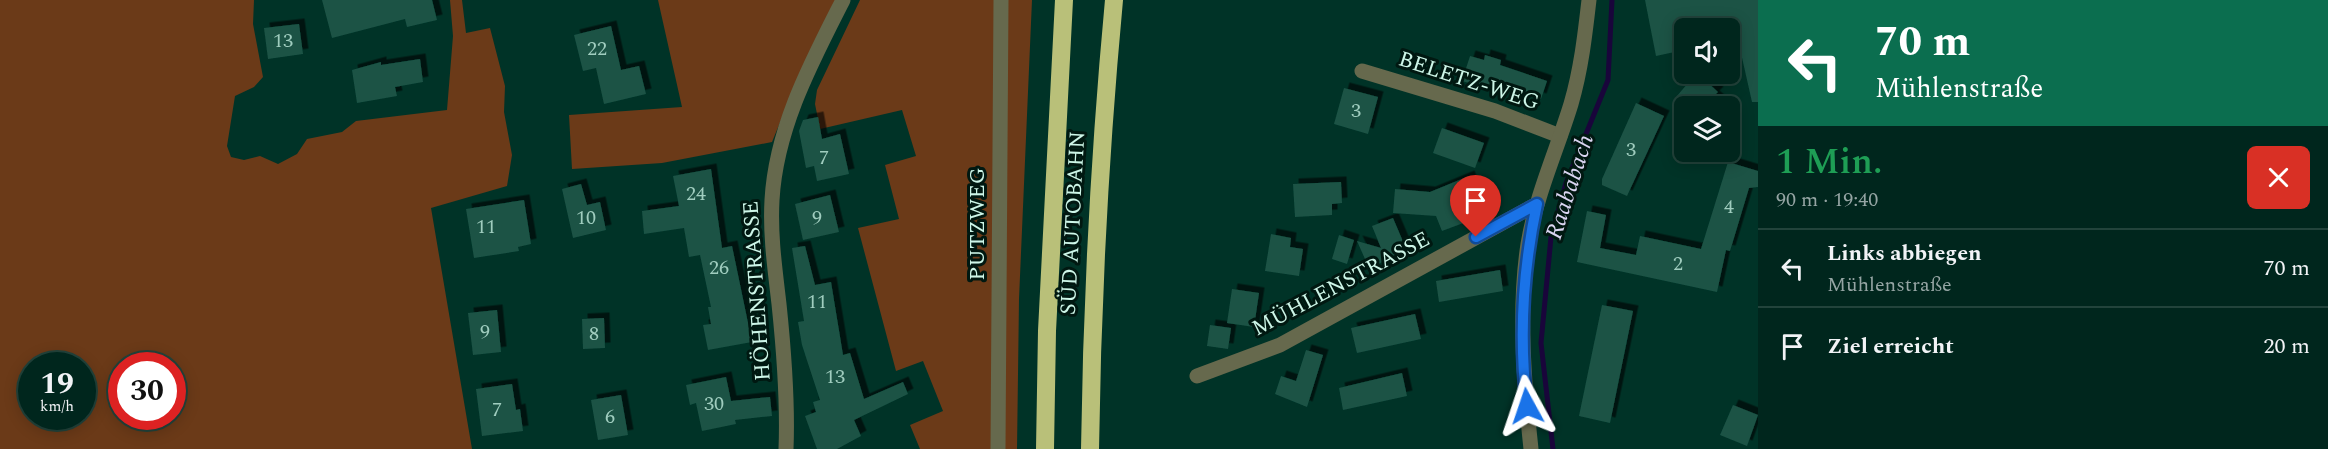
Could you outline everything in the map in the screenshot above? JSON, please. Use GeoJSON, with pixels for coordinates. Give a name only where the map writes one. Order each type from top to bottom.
{"type":"FeatureCollection","features":[{"type":"Feature","properties":{"kind":"highway","name":"SÜD AUTOBAHN"},"geometry":{"type":"LineString","coordinates":[[1045,449],[1047,331],[1064,0]]}},
{"type":"Feature","properties":{"kind":"highway","name":"SÜD AUTOBAHN"},"geometry":{"type":"LineString","coordinates":[[1090,449],[1092,331],[1100,150],[1114,0]]}},
{"type":"Feature","properties":{"kind":"street","name":"HÖHENSTRASSE"},"geometry":{"type":"LineString","coordinates":[[786,449],[786,385],[773,250],[772,198],[786,125],[812,60],[843,0]]}},
{"type":"Feature","properties":{"kind":"street","name":"PUTZWEG"},"geometry":{"type":"LineString","coordinates":[[998,449],[1001,0]]}},
{"type":"Feature","properties":{"kind":"street"},"geometry":{"type":"LineString","coordinates":[[1532,449],[1524,385],[1528,245],[1537,204],[1572,102],[1584,49],[1589,0]]}},
{"type":"Feature","properties":{"kind":"street","name":"BELETZ-WEG"},"geometry":{"type":"LineString","coordinates":[[1362,71],[1495,111],[1560,136]]}},
{"type":"Feature","properties":{"kind":"street","name":"MÜHLENSTRASSE"},"geometry":{"type":"LineString","coordinates":[[1197,376],[1280,345],[1537,204]]}},
{"type":"Feature","properties":{"kind":"shaded area"},"geometry":{"type":"Polygon","coordinates":[[[0,0],[254,0],[253,24],[263,77],[254,87],[235,96],[227,146],[231,157],[244,160],[260,156],[278,164],[297,154],[307,139],[342,132],[356,121],[447,110],[453,36],[450,0],[462,0],[466,33],[490,28],[505,86],[504,112],[512,155],[507,186],[431,208],[472,449],[0,449],[0,0]]]}},
{"type":"Feature","properties":{"kind":"shaded area"},"geometry":{"type":"Polygon","coordinates":[[[658,0],[836,0],[802,69],[772,142],[662,163],[572,169],[569,115],[682,107],[658,0]]]}},
{"type":"Feature","properties":{"kind":"shaded area"},"geometry":{"type":"Polygon","coordinates":[[[860,0],[996,0],[992,449],[920,449],[910,425],[943,411],[923,361],[896,371],[858,228],[899,219],[885,165],[916,156],[902,110],[820,129],[815,104],[817,90],[860,0]]]}},
{"type":"Feature","properties":{"kind":"shaded area"},"geometry":{"type":"Polygon","coordinates":[[[1007,0],[1032,0],[1019,299],[1017,449],[1003,449],[1007,0]]]}},
{"type":"Feature","properties":{"kind":"building"},"geometry":{"type":"Polygon","coordinates":[[[322,0],[432,0],[437,20],[407,27],[405,19],[332,38],[322,0]]]}},
{"type":"Feature","properties":{"kind":"building"},"geometry":{"type":"Polygon","coordinates":[[[1645,0],[1758,0],[1758,102],[1752,102],[1740,49],[1740,18],[1674,18],[1674,52],[1656,56],[1645,0]]]}},
{"type":"Feature","properties":{"kind":"building"},"geometry":{"type":"Polygon","coordinates":[[[299,24],[303,54],[268,59],[264,28],[299,24]]]}},
{"type":"Feature","properties":{"kind":"building"},"geometry":{"type":"Polygon","coordinates":[[[611,26],[621,70],[639,66],[646,94],[604,104],[596,68],[583,71],[574,35],[611,26]]]}},
{"type":"Feature","properties":{"kind":"building"},"geometry":{"type":"Polygon","coordinates":[[[1485,55],[1501,60],[1500,65],[1547,81],[1541,99],[1506,87],[1504,93],[1462,81],[1470,56],[1484,60],[1485,55]]]}},
{"type":"Feature","properties":{"kind":"building"},"geometry":{"type":"Polygon","coordinates":[[[420,59],[423,82],[395,87],[397,96],[357,103],[352,70],[381,62],[381,65],[420,59]]]}},
{"type":"Feature","properties":{"kind":"building"},"geometry":{"type":"Polygon","coordinates":[[[1687,84],[1709,84],[1718,92],[1714,96],[1677,96],[1687,84]]]}},
{"type":"Feature","properties":{"kind":"building"},"geometry":{"type":"Polygon","coordinates":[[[1344,88],[1378,97],[1368,134],[1334,124],[1344,88]]]}},
{"type":"Feature","properties":{"kind":"building"},"geometry":{"type":"Polygon","coordinates":[[[1636,103],[1664,116],[1627,196],[1602,185],[1602,179],[1636,103]]]}},
{"type":"Feature","properties":{"kind":"building"},"geometry":{"type":"Polygon","coordinates":[[[818,117],[822,139],[840,134],[849,174],[817,181],[814,166],[806,168],[799,131],[803,120],[818,117]]]}},
{"type":"Feature","properties":{"kind":"building"},"geometry":{"type":"Polygon","coordinates":[[[1442,128],[1484,143],[1475,168],[1433,153],[1442,128]]]}},
{"type":"Feature","properties":{"kind":"building"},"geometry":{"type":"Polygon","coordinates":[[[1728,162],[1758,171],[1758,187],[1749,188],[1730,251],[1726,250],[1717,292],[1577,262],[1587,211],[1606,215],[1600,248],[1636,255],[1640,236],[1701,249],[1728,162]]]}},
{"type":"Feature","properties":{"kind":"building"},"geometry":{"type":"Polygon","coordinates":[[[711,169],[722,248],[732,246],[752,342],[708,350],[703,325],[711,324],[708,307],[711,307],[700,255],[689,257],[684,228],[644,234],[642,211],[679,206],[673,176],[711,169]]]}},
{"type":"Feature","properties":{"kind":"building"},"geometry":{"type":"Polygon","coordinates":[[[1469,176],[1481,206],[1470,211],[1474,219],[1442,231],[1436,216],[1393,213],[1395,189],[1430,192],[1469,176]]]}},
{"type":"Feature","properties":{"kind":"building"},"geometry":{"type":"Polygon","coordinates":[[[1341,182],[1342,203],[1332,204],[1332,215],[1295,217],[1293,184],[1341,182]]]}},
{"type":"Feature","properties":{"kind":"building"},"geometry":{"type":"Polygon","coordinates":[[[581,184],[587,205],[600,202],[606,230],[573,238],[562,189],[581,184]]]}},
{"type":"Feature","properties":{"kind":"building"},"geometry":{"type":"Polygon","coordinates":[[[830,195],[839,232],[803,240],[795,204],[830,195]]]}},
{"type":"Feature","properties":{"kind":"building"},"geometry":{"type":"Polygon","coordinates":[[[524,200],[531,244],[518,247],[519,251],[474,258],[466,209],[524,200]]]}},
{"type":"Feature","properties":{"kind":"building"},"geometry":{"type":"Polygon","coordinates":[[[1393,218],[1407,251],[1369,268],[1357,241],[1381,248],[1372,226],[1393,218]]]}},
{"type":"Feature","properties":{"kind":"building"},"geometry":{"type":"Polygon","coordinates":[[[1271,234],[1291,238],[1290,247],[1303,249],[1299,276],[1265,271],[1271,234]]]}},
{"type":"Feature","properties":{"kind":"building"},"geometry":{"type":"Polygon","coordinates":[[[1339,235],[1354,240],[1347,264],[1332,259],[1339,235]]]}},
{"type":"Feature","properties":{"kind":"building"},"geometry":{"type":"Polygon","coordinates":[[[805,246],[815,285],[831,282],[843,355],[850,353],[864,399],[903,382],[908,394],[854,420],[861,436],[837,449],[817,449],[805,416],[816,412],[813,402],[820,400],[802,345],[798,322],[804,321],[792,248],[805,246]]]}},
{"type":"Feature","properties":{"kind":"building"},"geometry":{"type":"Polygon","coordinates":[[[1500,270],[1503,291],[1439,302],[1436,281],[1500,270]]]}},
{"type":"Feature","properties":{"kind":"building"},"geometry":{"type":"Polygon","coordinates":[[[1232,289],[1259,293],[1254,327],[1227,323],[1232,289]]]}},
{"type":"Feature","properties":{"kind":"building"},"geometry":{"type":"Polygon","coordinates":[[[1602,305],[1633,311],[1610,423],[1579,416],[1602,305]]]}},
{"type":"Feature","properties":{"kind":"building"},"geometry":{"type":"Polygon","coordinates":[[[497,310],[501,352],[473,355],[468,313],[497,310]]]}},
{"type":"Feature","properties":{"kind":"building"},"geometry":{"type":"Polygon","coordinates":[[[1415,314],[1421,339],[1357,353],[1351,328],[1415,314]]]}},
{"type":"Feature","properties":{"kind":"building"},"geometry":{"type":"Polygon","coordinates":[[[604,318],[605,348],[583,349],[582,319],[604,318]]]}},
{"type":"Feature","properties":{"kind":"building"},"geometry":{"type":"Polygon","coordinates":[[[1210,325],[1231,328],[1228,349],[1207,346],[1210,325]]]}},
{"type":"Feature","properties":{"kind":"building"},"geometry":{"type":"Polygon","coordinates":[[[1306,350],[1323,355],[1307,407],[1275,394],[1281,376],[1296,381],[1306,350]]]}},
{"type":"Feature","properties":{"kind":"building"},"geometry":{"type":"Polygon","coordinates":[[[1402,373],[1407,396],[1343,410],[1339,388],[1402,373]]]}},
{"type":"Feature","properties":{"kind":"building"},"geometry":{"type":"Polygon","coordinates":[[[726,377],[731,401],[770,397],[772,416],[735,420],[736,424],[702,431],[696,403],[690,405],[686,385],[726,377]]]}},
{"type":"Feature","properties":{"kind":"building"},"geometry":{"type":"Polygon","coordinates":[[[512,384],[516,410],[520,409],[523,431],[482,436],[476,389],[512,384]]]}},
{"type":"Feature","properties":{"kind":"building"},"geometry":{"type":"Polygon","coordinates":[[[621,395],[628,435],[598,440],[591,400],[621,395]]]}},
{"type":"Feature","properties":{"kind":"building"},"geometry":{"type":"Polygon","coordinates":[[[1733,405],[1758,415],[1747,446],[1720,435],[1733,405]]]}},
{"type":"Feature","properties":{"kind":"waterway","name":"Raababach"},"geometry":{"type":"LineString","coordinates":[[1553,449],[1541,343],[1551,237],[1566,183],[1608,80],[1612,0]]}},
{"type":"Feature","properties":{"kind":"route"},"geometry":{"type":"LineString","coordinates":[[1476,237],[1537,204],[1528,245],[1524,332],[1524,385],[1527,406]]}}]}
